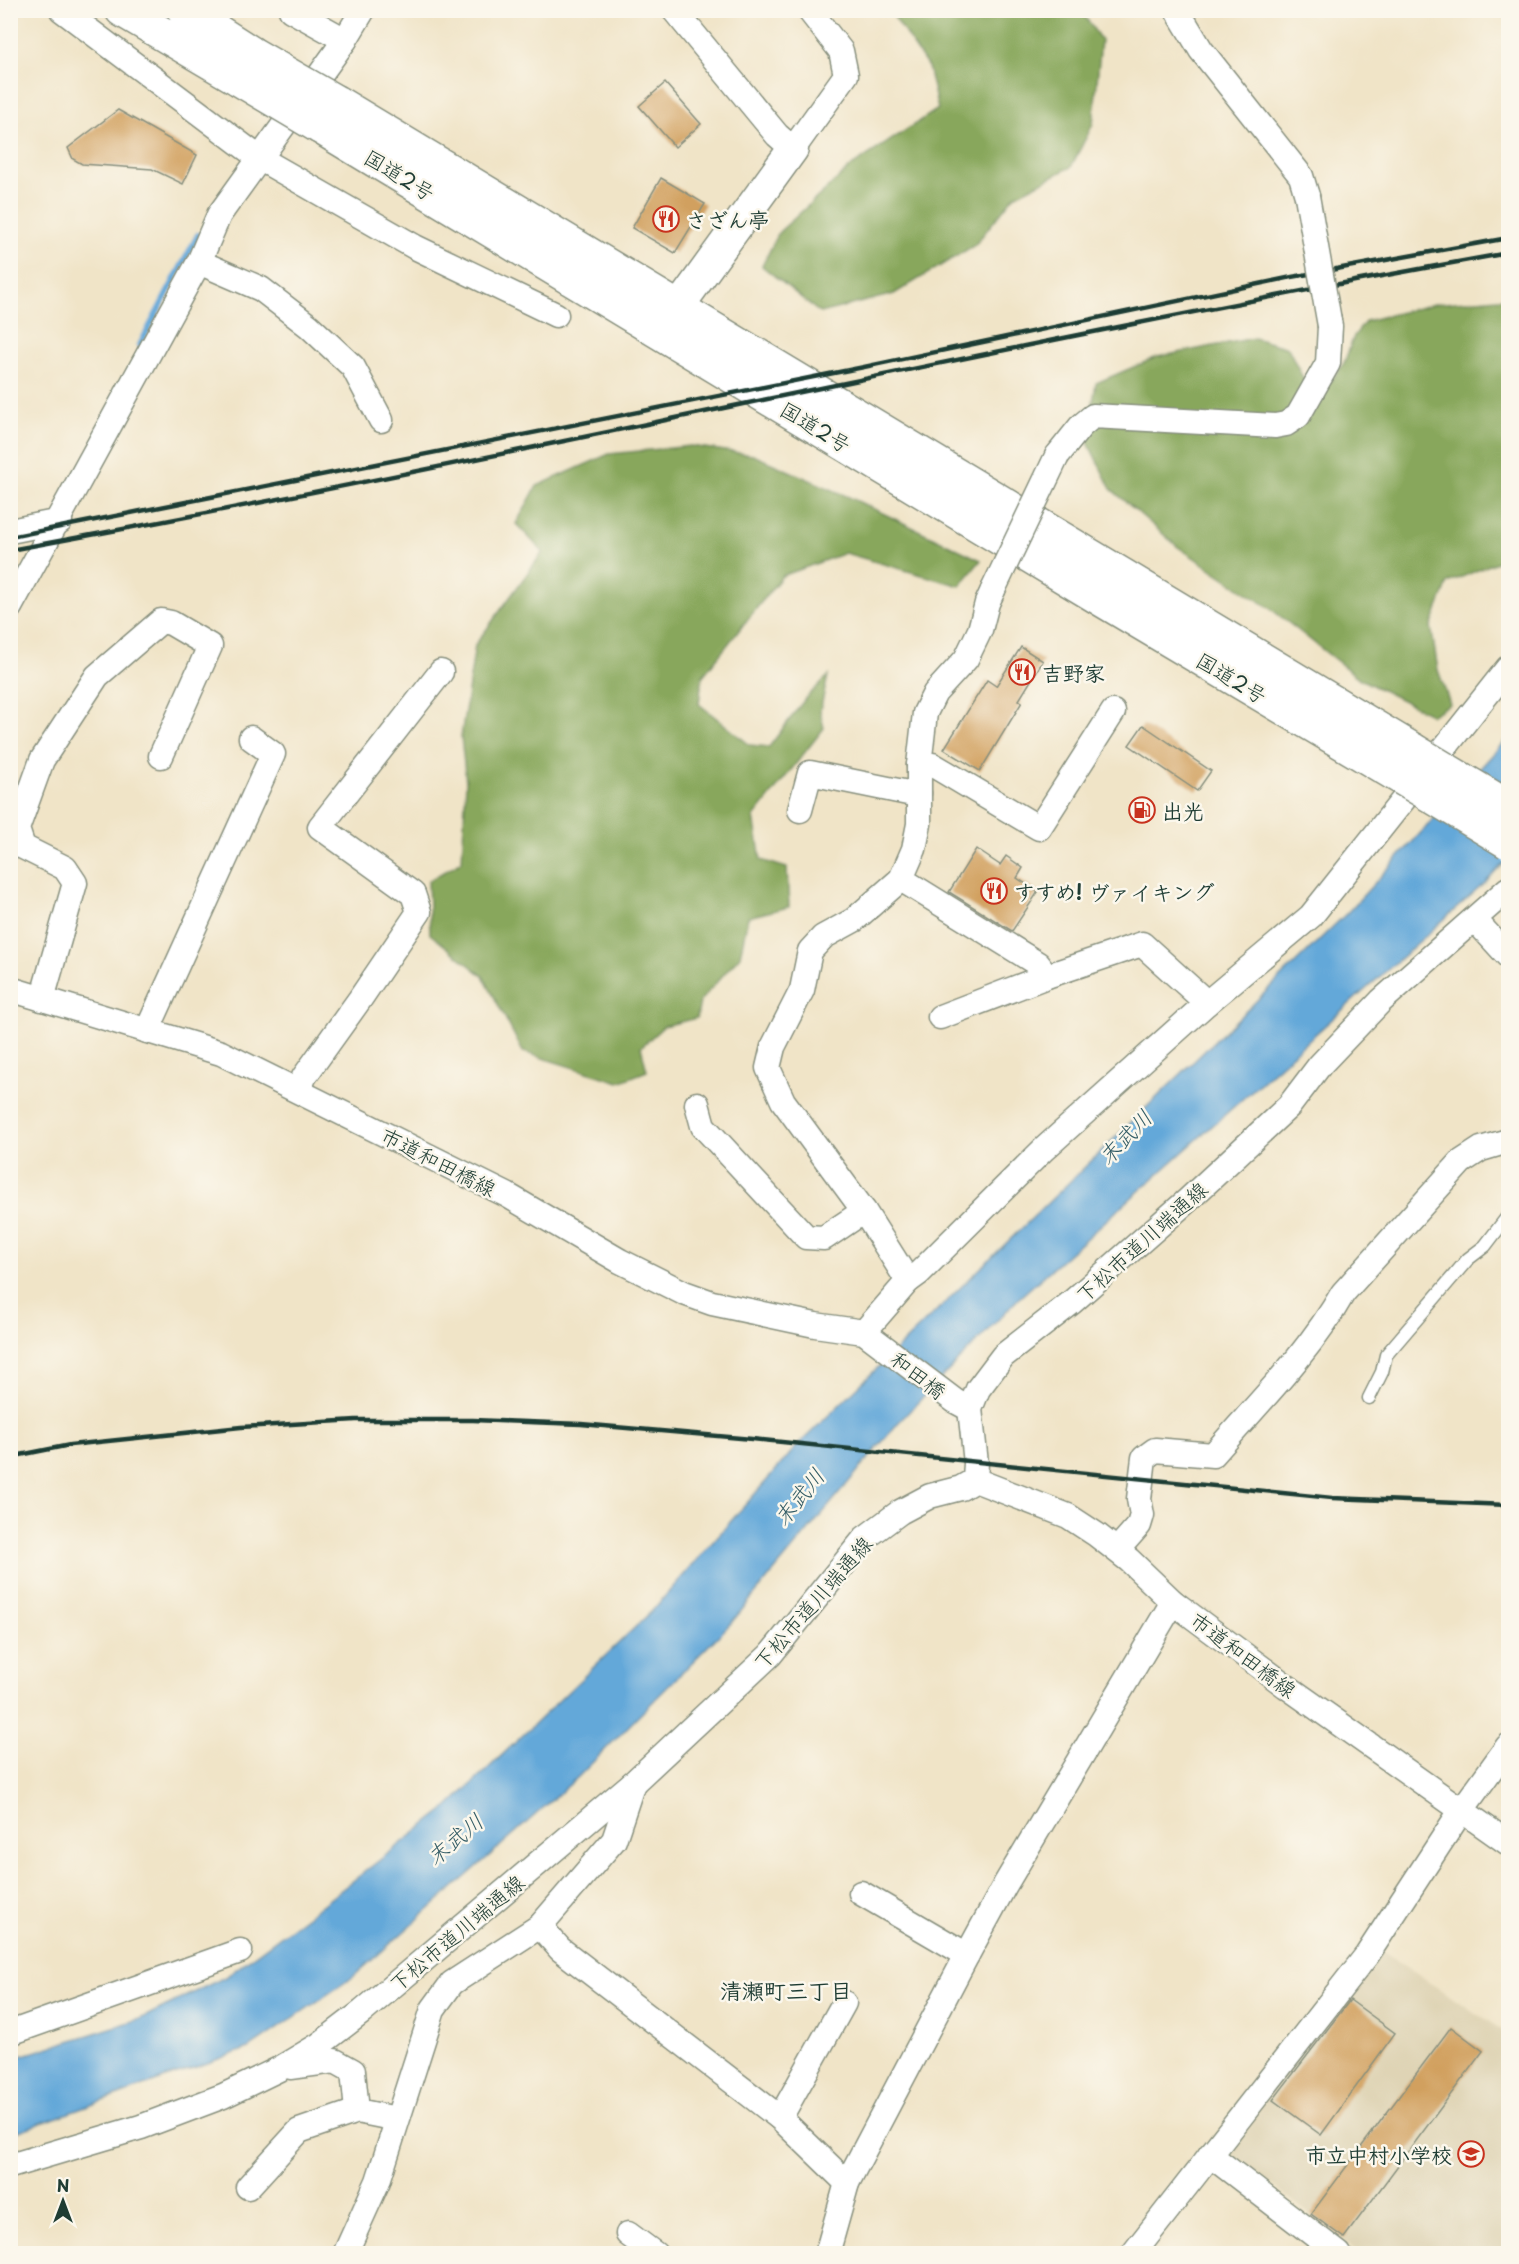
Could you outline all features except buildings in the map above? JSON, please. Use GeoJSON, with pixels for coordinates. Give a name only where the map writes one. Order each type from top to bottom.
{"type":"FeatureCollection","features":[{"type":"Feature","properties":{"kind":"highway","name":"国道2号"},"geometry":{"type":"LineString","coordinates":[[122,10],[245,66],[328,114],[669,320],[1094,595],[1404,762],[1509,807]]}},
{"type":"Feature","properties":{"kind":"highway","name":"国道2号"},"geometry":{"type":"LineString","coordinates":[[183,10],[245,66]]}},
{"type":"Feature","properties":{"kind":"highway","name":"国道2号"},"geometry":{"type":"LineString","coordinates":[[1404,762],[1509,842]]}},
{"type":"Feature","properties":{"kind":"street"},"geometry":{"type":"LineString","coordinates":[[62,10],[260,159],[415,247],[556,315]]}},
{"type":"Feature","properties":{"kind":"street"},"geometry":{"type":"LineString","coordinates":[[291,10],[344,40]]}},
{"type":"Feature","properties":{"kind":"street"},"geometry":{"type":"LineString","coordinates":[[10,607],[199,262],[219,215],[363,10]]}},
{"type":"Feature","properties":{"kind":"street"},"geometry":{"type":"LineString","coordinates":[[674,10],[777,135],[793,148]]}},
{"type":"Feature","properties":{"kind":"street"},"geometry":{"type":"LineString","coordinates":[[669,320],[846,75],[842,51],[809,10]]}},
{"type":"Feature","properties":{"kind":"street"},"geometry":{"type":"LineString","coordinates":[[908,1281],[864,1210],[783,1101],[772,1082],[768,1068],[773,1047],[802,990],[810,951],[824,937],[854,920],[901,879],[914,849],[919,824],[919,765],[925,713],[934,693],[966,659],[980,630],[987,603],[1057,456],[1081,426],[1093,416],[1275,426],[1286,424],[1298,416],[1328,363],[1330,326],[1307,196],[1301,176],[1201,50],[1177,10]]}},
{"type":"Feature","properties":{"kind":"street"},"geometry":{"type":"LineString","coordinates":[[199,262],[261,289],[309,326],[353,367],[381,420]]}},
{"type":"Feature","properties":{"kind":"street"},"geometry":{"type":"LineString","coordinates":[[20,529],[59,521]]}},
{"type":"Feature","properties":{"kind":"street"},"geometry":{"type":"LineString","coordinates":[[42,999],[75,884],[65,868],[23,847],[17,829],[42,760],[97,676],[161,621],[171,623],[210,646],[161,756]]}},
{"type":"Feature","properties":{"kind":"street"},"geometry":{"type":"LineString","coordinates":[[874,1339],[908,1281],[919,1273],[1044,1149],[1207,1003],[1311,916],[1509,668]]}},
{"type":"Feature","properties":{"kind":"street"},"geometry":{"type":"LineString","coordinates":[[298,1091],[304,1077],[419,912],[413,894],[320,827],[441,672]]}},
{"type":"Feature","properties":{"kind":"street"},"geometry":{"type":"LineString","coordinates":[[919,765],[933,765],[1039,828],[1113,712]]}},
{"type":"Feature","properties":{"kind":"street"},"geometry":{"type":"LineString","coordinates":[[147,1031],[273,754],[251,738]]}},
{"type":"Feature","properties":{"kind":"street"},"geometry":{"type":"LineString","coordinates":[[800,810],[810,773],[908,793],[919,793]]}},
{"type":"Feature","properties":{"kind":"street"},"geometry":{"type":"LineString","coordinates":[[901,879],[1038,964],[1047,976]]}},
{"type":"Feature","properties":{"kind":"street","name":"下松市道川端通線"},"geometry":{"type":"LineString","coordinates":[[962,1405],[978,1389],[1003,1356],[1072,1302],[1196,1192],[1289,1106],[1320,1065],[1381,1001],[1509,889]]}},
{"type":"Feature","properties":{"kind":"street"},"geometry":{"type":"LineString","coordinates":[[1475,920],[1509,956]]}},
{"type":"Feature","properties":{"kind":"street"},"geometry":{"type":"LineString","coordinates":[[940,1017],[1047,976],[1142,944],[1207,1003]]}},
{"type":"Feature","properties":{"kind":"street","name":"市道和田橋線"},"geometry":{"type":"LineString","coordinates":[[10,989],[221,1053],[507,1195],[620,1261],[684,1293],[723,1305],[874,1339]]}},
{"type":"Feature","properties":{"kind":"street"},"geometry":{"type":"LineString","coordinates":[[697,1104],[703,1126],[806,1237],[824,1238],[864,1210]]}},
{"type":"Feature","properties":{"kind":"street"},"geometry":{"type":"LineString","coordinates":[[1117,1550],[1139,1526],[1142,1515],[1139,1499],[1144,1458],[1155,1450],[1213,1455],[1289,1368],[1330,1316],[1343,1293],[1461,1162],[1481,1149],[1509,1141]]}},
{"type":"Feature","properties":{"kind":"street","name":"和田橋"},"geometry":{"type":"LineString","coordinates":[[874,1339],[962,1405]]}},
{"type":"Feature","properties":{"kind":"street"},"geometry":{"type":"LineString","coordinates":[[962,1405],[976,1463],[975,1480]]}},
{"type":"Feature","properties":{"kind":"street","name":"市道和田橋線"},"geometry":{"type":"LineString","coordinates":[[975,1480],[1068,1516],[1117,1550],[1173,1602],[1286,1686],[1509,1843]]}},
{"type":"Feature","properties":{"kind":"street","name":"下松市道川端通線"},"geometry":{"type":"LineString","coordinates":[[10,2166],[141,2127],[223,2096],[279,2069],[319,2045],[362,2012],[633,1783],[770,1654],[865,1538],[900,1512],[930,1496],[961,1488],[975,1480]]}},
{"type":"Feature","properties":{"kind":"street"},"geometry":{"type":"LineString","coordinates":[[827,2253],[847,2183],[967,1955],[1005,1885],[1173,1602]]}},
{"type":"Feature","properties":{"kind":"street"},"geometry":{"type":"LineString","coordinates":[[1133,2253],[1367,1955],[1461,1811],[1509,1746]]}},
{"type":"Feature","properties":{"kind":"street"},"geometry":{"type":"LineString","coordinates":[[345,2253],[378,2181],[433,2009],[452,1983],[540,1926],[614,1840],[633,1783]]}},
{"type":"Feature","properties":{"kind":"street"},"geometry":{"type":"LineString","coordinates":[[861,1893],[967,1955]]}},
{"type":"Feature","properties":{"kind":"street"},"geometry":{"type":"LineString","coordinates":[[540,1926],[560,1949],[780,2118],[847,2183]]}},
{"type":"Feature","properties":{"kind":"street"},"geometry":{"type":"LineString","coordinates":[[10,2033],[240,1951]]}},
{"type":"Feature","properties":{"kind":"street"},"geometry":{"type":"LineString","coordinates":[[780,2118],[844,2003]]}},
{"type":"Feature","properties":{"kind":"street"},"geometry":{"type":"LineString","coordinates":[[279,2069],[334,2061],[352,2071],[357,2111]]}},
{"type":"Feature","properties":{"kind":"street"},"geometry":{"type":"LineString","coordinates":[[248,2187],[299,2131],[357,2111],[397,2120]]}},
{"type":"Feature","properties":{"kind":"street"},"geometry":{"type":"LineString","coordinates":[[1210,2155],[1339,2253]]}},
{"type":"Feature","properties":{"kind":"street"},"geometry":{"type":"LineString","coordinates":[[628,2234],[655,2253]]}},
{"type":"Feature","properties":{"kind":"lane"},"geometry":{"type":"LineString","coordinates":[[1369,1398],[1382,1372],[1386,1356],[1468,1259],[1485,1246],[1509,1216]]}},
{"type":"Feature","properties":{"kind":"shaded area"},"geometry":{"type":"Polygon","coordinates":[[[1380,1950],[1508,2034],[1508,2253],[1359,2253],[1225,2148],[1380,1950]]]}},
{"type":"Feature","properties":{"kind":"green space"},"geometry":{"type":"Polygon","coordinates":[[[890,11],[1081,11],[1101,40],[1093,124],[1071,167],[1014,196],[975,245],[894,294],[820,313],[762,266],[779,232],[853,165],[938,109],[928,67],[890,11]]]}},
{"type":"Feature","properties":{"kind":"green space"},"geometry":{"type":"Polygon","coordinates":[[[1508,297],[1508,557],[1448,583],[1431,626],[1438,670],[1450,704],[1432,715],[1360,679],[1271,609],[1178,547],[1111,489],[1087,441],[1096,383],[1157,357],[1254,338],[1288,348],[1304,380],[1331,381],[1344,363],[1354,336],[1366,321],[1434,304],[1508,297]]]}},
{"type":"Feature","properties":{"kind":"green space"},"geometry":{"type":"Polygon","coordinates":[[[691,446],[753,455],[851,498],[981,560],[960,586],[845,553],[782,576],[702,677],[699,704],[750,745],[769,747],[805,699],[828,676],[820,711],[824,728],[754,817],[761,860],[787,868],[789,907],[748,917],[740,956],[700,1001],[697,1018],[664,1026],[641,1047],[647,1071],[619,1082],[523,1052],[483,976],[430,934],[428,881],[462,861],[466,782],[461,737],[475,645],[543,552],[516,524],[537,486],[609,454],[691,446]]]}},
{"type":"Feature","properties":{"kind":"water","name":"末武川"},"geometry":{"type":"Polygon","coordinates":[[[1508,738],[1508,859],[1485,883],[1019,1298],[898,1423],[731,1623],[578,1777],[353,1977],[249,2048],[11,2134],[11,2059],[140,2019],[227,1976],[447,1808],[652,1611],[797,1446],[1348,912],[1508,738]]]}},
{"type":"Feature","properties":{"kind":"waterway"},"geometry":{"type":"LineString","coordinates":[[140,345],[198,235]]}},
{"type":"Feature","properties":{"kind":"railway"},"geometry":{"type":"LineString","coordinates":[[10,537],[864,367],[1292,277],[1508,238]]}},
{"type":"Feature","properties":{"kind":"railway"},"geometry":{"type":"LineString","coordinates":[[10,550],[385,478],[1133,324],[1508,253]]}},
{"type":"Feature","properties":{"kind":"railway"},"geometry":{"type":"LineString","coordinates":[[10,1457],[70,1445],[241,1427],[356,1420],[473,1420],[581,1424],[752,1439],[1332,1498],[1508,1505]]}},
{"type":"Feature","properties":{"kind":"place","name":"さざん亭"},"geometry":{"type":"Point","coordinates":[666,219]}},
{"type":"Feature","properties":{"kind":"place","name":"吉野家"},"geometry":{"type":"Point","coordinates":[1022,672]}},
{"type":"Feature","properties":{"kind":"place","name":"出光"},"geometry":{"type":"Point","coordinates":[1142,810]}},
{"type":"Feature","properties":{"kind":"place","name":"すすめ! ヴァイキング"},"geometry":{"type":"Point","coordinates":[994,891]}},
{"type":"Feature","properties":{"kind":"place","name":"市立中村小学校"},"geometry":{"type":"Point","coordinates":[1471,2154]}},
{"type":"Feature","properties":{"kind":"district","name":"清瀬町三丁目"},"geometry":{"type":"Point","coordinates":[786,1989]}}]}
